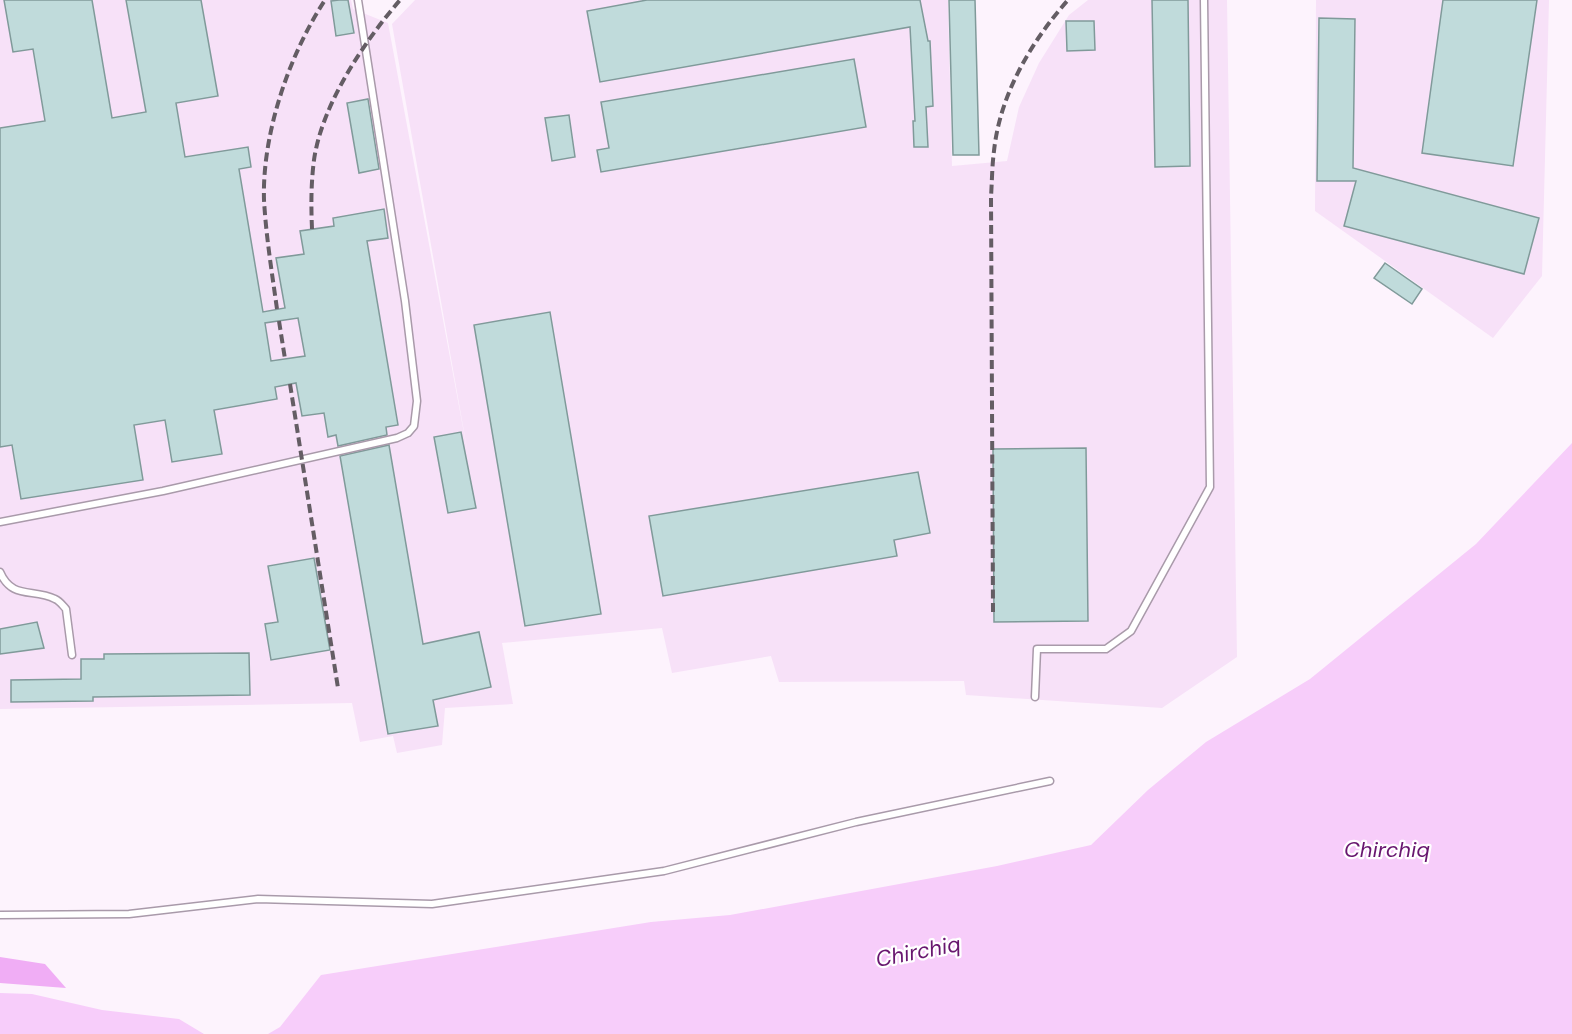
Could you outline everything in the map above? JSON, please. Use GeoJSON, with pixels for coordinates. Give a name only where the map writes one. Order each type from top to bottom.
{"type":"FeatureCollection","features":[{"type":"Feature","properties":{"kind":"lane"},"geometry":{"type":"LineString","coordinates":[[0,522],[163,491],[397,438],[408,433],[414,426],[417,401],[406,312],[358,0]]}},
{"type":"Feature","properties":{"kind":"lane"},"geometry":{"type":"LineString","coordinates":[[1035,697],[1037,649],[1106,649],[1131,631],[1210,487],[1204,0]]}},
{"type":"Feature","properties":{"kind":"lane"},"geometry":{"type":"LineString","coordinates":[[0,572],[4,582],[14,590],[55,598],[66,609],[72,654]]}},
{"type":"Feature","properties":{"kind":"lane"},"geometry":{"type":"LineString","coordinates":[[0,915],[129,914],[258,899],[432,904],[664,871],[856,822],[1050,781]]}},
{"type":"Feature","properties":{"kind":"shaded area"},"geometry":{"type":"Polygon","coordinates":[[[0,0],[351,0],[353,9],[388,23],[469,460],[392,24],[415,0],[948,0],[952,166],[1007,161],[1019,107],[1039,63],[1069,15],[1088,0],[1227,0],[1237,657],[1162,708],[966,695],[964,681],[779,682],[771,656],[672,673],[662,628],[502,643],[513,704],[445,708],[442,745],[397,753],[393,736],[360,742],[352,703],[0,709],[0,0]]]}},
{"type":"Feature","properties":{"kind":"shaded area"},"geometry":{"type":"Polygon","coordinates":[[[1316,0],[1549,0],[1542,276],[1493,338],[1315,211],[1316,0]]]}},
{"type":"Feature","properties":{"kind":"shaded area"},"geometry":{"type":"Polygon","coordinates":[[[0,957],[45,964],[66,988],[0,983],[0,957]]]}},
{"type":"Feature","properties":{"kind":"water","name":"Chirchiq"},"geometry":{"type":"Polygon","coordinates":[[[1572,443],[1572,1034],[268,1034],[280,1027],[321,975],[651,922],[730,915],[997,866],[1091,845],[1148,790],[1206,742],[1310,679],[1476,544],[1572,443]]]}},
{"type":"Feature","properties":{"kind":"water"},"geometry":{"type":"Polygon","coordinates":[[[0,993],[32,994],[102,1010],[179,1019],[204,1034],[0,1034],[0,993]]]}},
{"type":"Feature","properties":{"kind":"building"},"geometry":{"type":"Polygon","coordinates":[[[4,0],[92,0],[112,118],[146,112],[126,0],[201,0],[218,96],[176,103],[185,157],[248,147],[251,167],[239,169],[263,312],[285,308],[276,258],[304,254],[300,231],[334,226],[333,218],[384,209],[388,238],[367,241],[398,425],[386,427],[387,435],[338,446],[336,435],[328,437],[324,413],[302,416],[296,383],[275,387],[277,399],[214,410],[222,454],[172,462],[165,420],[134,425],[143,480],[21,499],[12,445],[0,447],[0,128],[45,121],[33,49],[13,52],[4,0]],[[298,318],[265,323],[271,361],[305,356],[298,318]]]}},
{"type":"Feature","properties":{"kind":"building"},"geometry":{"type":"Polygon","coordinates":[[[348,0],[354,33],[336,36],[331,1],[348,0]]]}},
{"type":"Feature","properties":{"kind":"building"},"geometry":{"type":"Polygon","coordinates":[[[647,0],[920,0],[928,41],[930,41],[933,106],[926,107],[928,147],[914,147],[913,121],[915,121],[910,27],[600,82],[587,11],[647,0]]]}},
{"type":"Feature","properties":{"kind":"building"},"geometry":{"type":"Polygon","coordinates":[[[949,0],[975,0],[979,155],[953,155],[949,0]]]}},
{"type":"Feature","properties":{"kind":"building"},"geometry":{"type":"Polygon","coordinates":[[[1152,0],[1188,0],[1190,166],[1155,167],[1152,0]]]}},
{"type":"Feature","properties":{"kind":"building"},"geometry":{"type":"Polygon","coordinates":[[[1443,0],[1537,0],[1513,166],[1422,153],[1443,0]]]}},
{"type":"Feature","properties":{"kind":"building"},"geometry":{"type":"Polygon","coordinates":[[[1319,18],[1355,19],[1353,168],[1539,218],[1524,274],[1344,226],[1356,181],[1317,181],[1319,18]]]}},
{"type":"Feature","properties":{"kind":"building"},"geometry":{"type":"Polygon","coordinates":[[[1066,21],[1094,21],[1095,50],[1067,51],[1066,21]]]}},
{"type":"Feature","properties":{"kind":"building"},"geometry":{"type":"Polygon","coordinates":[[[854,59],[866,127],[601,172],[597,150],[609,148],[601,102],[854,59]]]}},
{"type":"Feature","properties":{"kind":"building"},"geometry":{"type":"Polygon","coordinates":[[[368,99],[379,169],[359,173],[347,103],[368,99]]]}},
{"type":"Feature","properties":{"kind":"building"},"geometry":{"type":"Polygon","coordinates":[[[569,115],[575,157],[552,161],[545,118],[569,115]]]}},
{"type":"Feature","properties":{"kind":"building"},"geometry":{"type":"Polygon","coordinates":[[[1385,263],[1422,289],[1412,304],[1374,278],[1385,263]]]}},
{"type":"Feature","properties":{"kind":"building"},"geometry":{"type":"Polygon","coordinates":[[[550,312],[601,614],[525,626],[474,325],[550,312]]]}},
{"type":"Feature","properties":{"kind":"building"},"geometry":{"type":"Polygon","coordinates":[[[461,432],[476,508],[448,513],[434,437],[461,432]]]}},
{"type":"Feature","properties":{"kind":"building"},"geometry":{"type":"Polygon","coordinates":[[[389,445],[423,644],[479,632],[491,687],[433,700],[438,726],[388,734],[340,456],[389,445]]]}},
{"type":"Feature","properties":{"kind":"building"},"geometry":{"type":"Polygon","coordinates":[[[1086,448],[1088,621],[994,622],[993,449],[1086,448]]]}},
{"type":"Feature","properties":{"kind":"building"},"geometry":{"type":"Polygon","coordinates":[[[918,472],[930,533],[894,540],[897,556],[663,596],[649,516],[918,472]]]}},
{"type":"Feature","properties":{"kind":"building"},"geometry":{"type":"Polygon","coordinates":[[[314,558],[330,650],[271,660],[265,624],[278,622],[268,566],[314,558]]]}},
{"type":"Feature","properties":{"kind":"building"},"geometry":{"type":"Polygon","coordinates":[[[37,622],[44,648],[0,654],[0,629],[37,622]]]}},
{"type":"Feature","properties":{"kind":"building"},"geometry":{"type":"Polygon","coordinates":[[[249,653],[250,695],[93,697],[93,701],[11,702],[11,680],[81,679],[81,659],[104,659],[104,654],[249,653]]]}},
{"type":"Feature","properties":{"kind":"railway"},"geometry":{"type":"LineString","coordinates":[[277,309],[264,200],[268,149],[273,122],[289,70],[325,0]]}},
{"type":"Feature","properties":{"kind":"railway"},"geometry":{"type":"LineString","coordinates":[[312,229],[314,160],[326,117],[359,54],[400,0]]}},
{"type":"Feature","properties":{"kind":"railway"},"geometry":{"type":"LineString","coordinates":[[993,612],[991,197],[994,151],[1003,109],[1019,70],[1042,33],[1068,0]]}},
{"type":"Feature","properties":{"kind":"railway"},"geometry":{"type":"LineString","coordinates":[[279,321],[285,359]]}},
{"type":"Feature","properties":{"kind":"railway"},"geometry":{"type":"LineString","coordinates":[[290,384],[338,688]]}}]}
